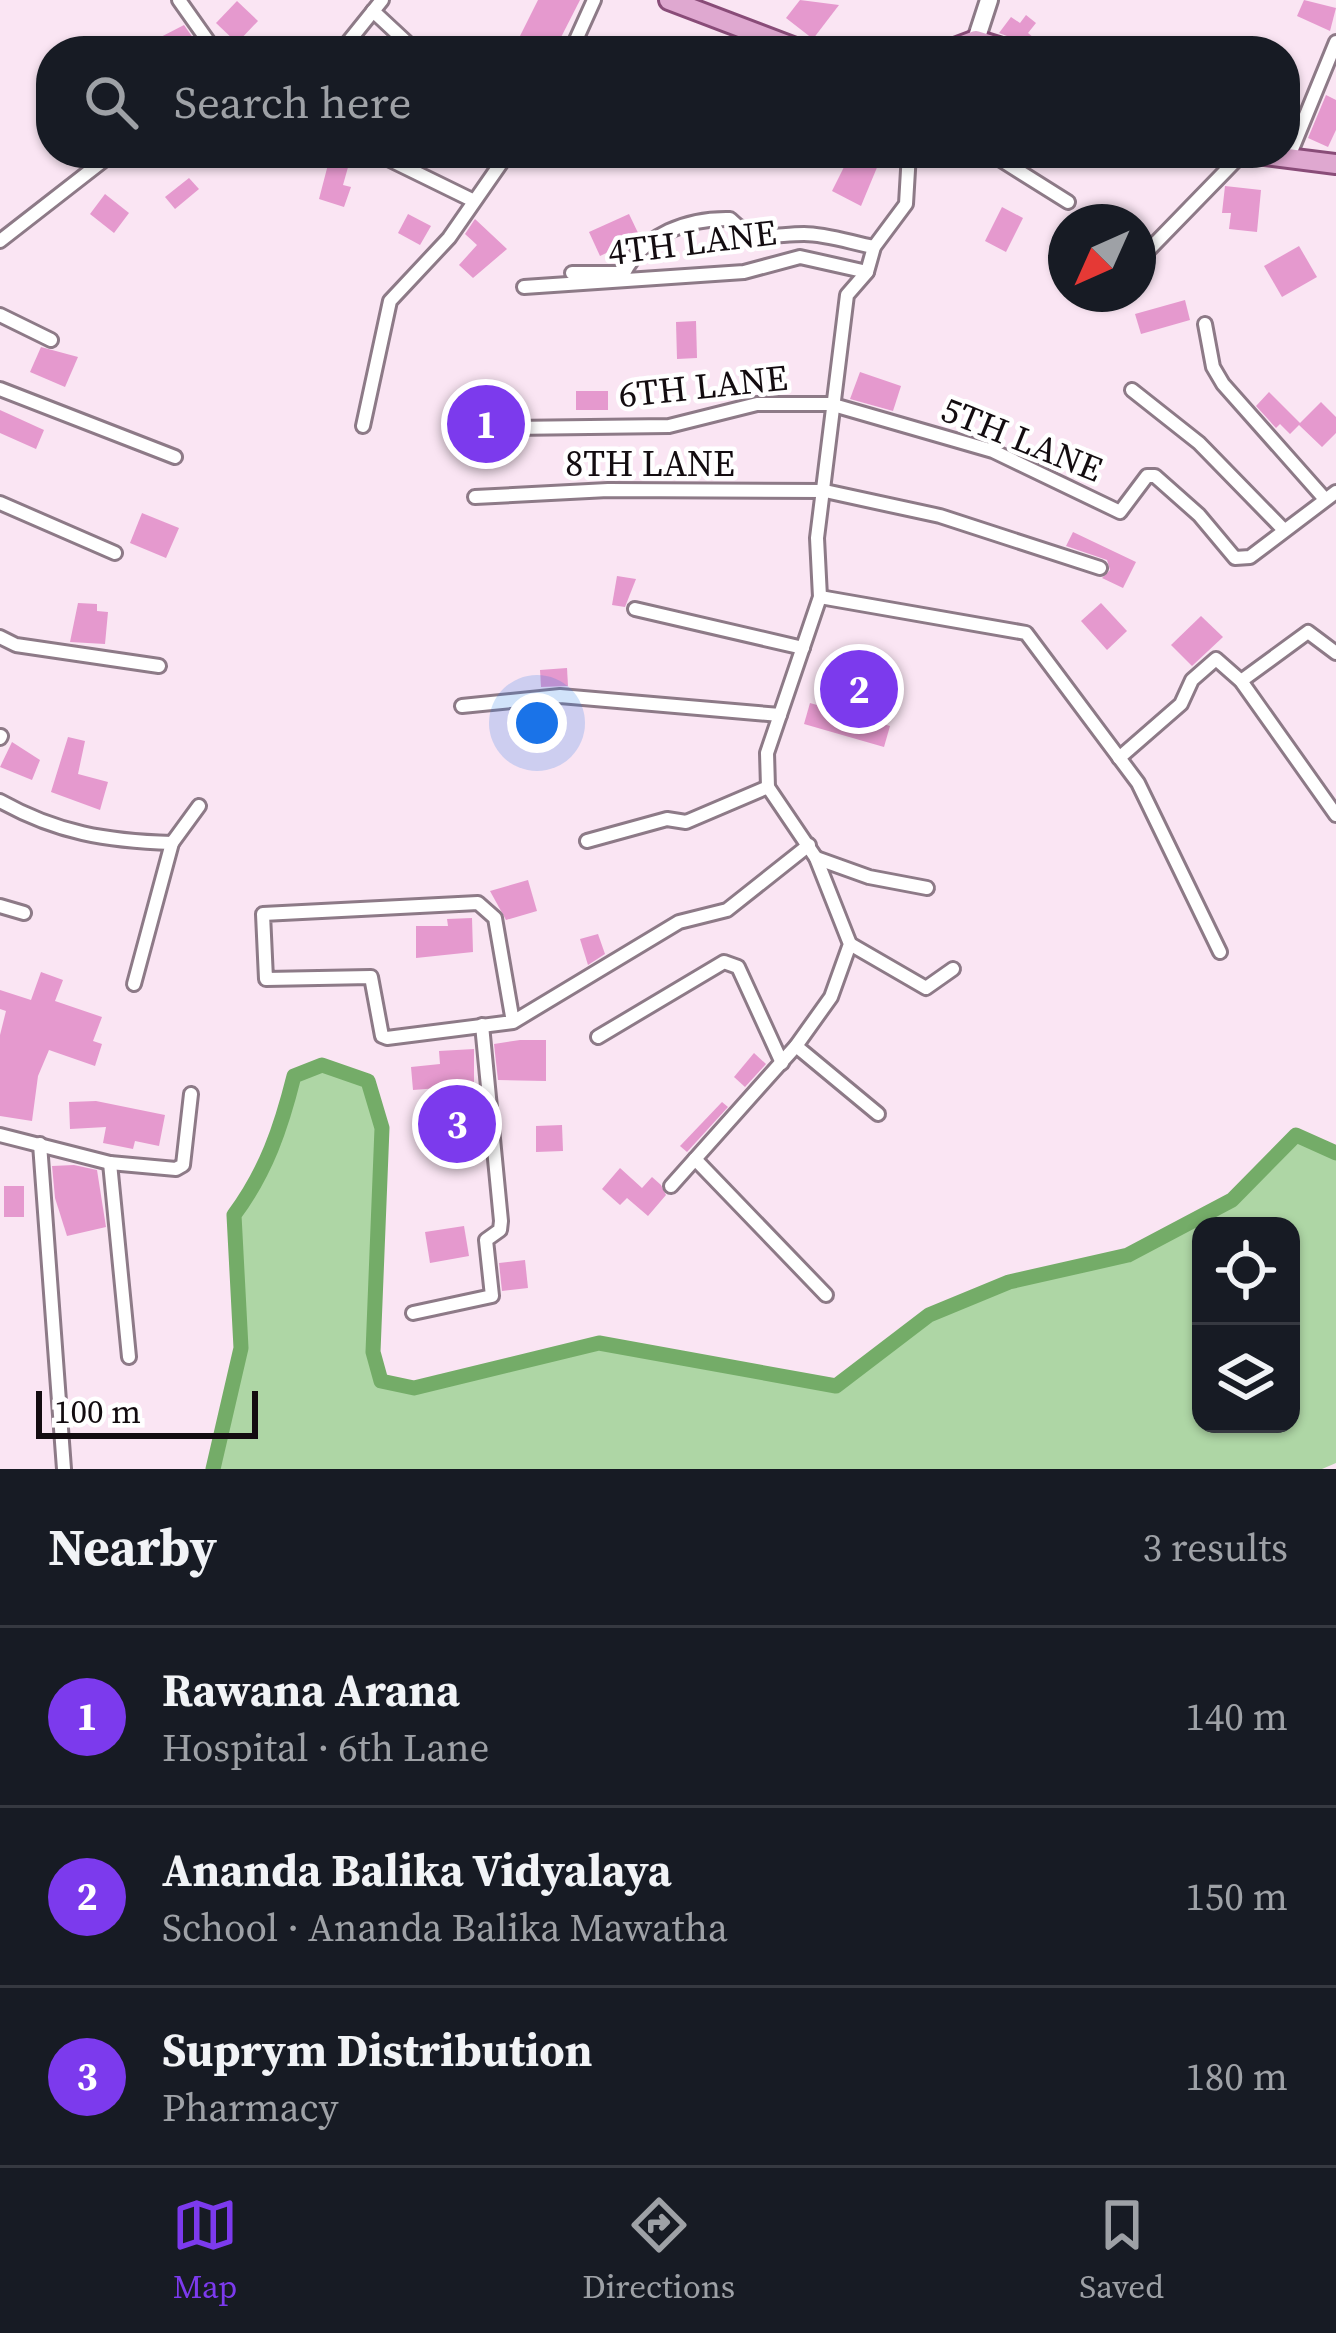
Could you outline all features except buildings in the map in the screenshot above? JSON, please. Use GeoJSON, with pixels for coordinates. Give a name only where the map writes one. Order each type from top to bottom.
{"type":"FeatureCollection","features":[{"type":"Feature","properties":{"kind":"main road"},"geometry":{"type":"LineString","coordinates":[[669,0],[764,36]]}},
{"type":"Feature","properties":{"kind":"main road"},"geometry":{"type":"LineString","coordinates":[[1300,160],[1336,164]]}},
{"type":"Feature","properties":{"kind":"street"},"geometry":{"type":"LineString","coordinates":[[179,0],[204,36]]}},
{"type":"Feature","properties":{"kind":"street"},"geometry":{"type":"LineString","coordinates":[[578,36],[594,0]]}},
{"type":"Feature","properties":{"kind":"street"},"geometry":{"type":"LineString","coordinates":[[977,36],[989,0]]}},
{"type":"Feature","properties":{"kind":"street"},"geometry":{"type":"LineString","coordinates":[[353,36],[378,6],[403,36]]}},
{"type":"Feature","properties":{"kind":"street"},"geometry":{"type":"LineString","coordinates":[[1300,130],[1336,42]]}},
{"type":"Feature","properties":{"kind":"street"},"geometry":{"type":"LineString","coordinates":[[0,241],[94,168]]}},
{"type":"Feature","properties":{"kind":"street"},"geometry":{"type":"LineString","coordinates":[[407,168],[472,200]]}},
{"type":"Feature","properties":{"kind":"street"},"geometry":{"type":"LineString","coordinates":[[363,426],[390,301],[449,238],[497,168]]}},
{"type":"Feature","properties":{"kind":"street"},"geometry":{"type":"LineString","coordinates":[[908,168],[906,204],[874,247],[867,272],[847,295],[817,538],[820,597],[767,753],[768,787],[813,852],[850,944],[926,988],[953,970]]}},
{"type":"Feature","properties":{"kind":"street"},"geometry":{"type":"LineString","coordinates":[[1014,168],[1068,202]]}},
{"type":"Feature","properties":{"kind":"street"},"geometry":{"type":"LineString","coordinates":[[1156,243],[1230,168]]}},
{"type":"Feature","properties":{"kind":"street"},"geometry":{"type":"LineString","coordinates":[[572,273],[624,273],[635,252],[694,218],[730,219],[745,234],[770,239],[804,234],[874,247]]}},
{"type":"Feature","properties":{"kind":"street","name":"4TH LANE"},"geometry":{"type":"LineString","coordinates":[[524,287],[744,272],[800,257],[867,272]]}},
{"type":"Feature","properties":{"kind":"street"},"geometry":{"type":"LineString","coordinates":[[0,315],[51,340]]}},
{"type":"Feature","properties":{"kind":"street"},"geometry":{"type":"LineString","coordinates":[[1132,390],[1199,443],[1282,528],[1330,495],[1223,384],[1213,368],[1204,324]]}},
{"type":"Feature","properties":{"kind":"street"},"geometry":{"type":"LineString","coordinates":[[0,389],[175,457]]}},
{"type":"Feature","properties":{"kind":"street","name":"6TH LANE"},"geometry":{"type":"LineString","coordinates":[[510,428],[669,426],[757,404],[830,404]]}},
{"type":"Feature","properties":{"kind":"street","name":"5TH LANE"},"geometry":{"type":"LineString","coordinates":[[830,404],[993,451],[1120,512],[1147,476],[1155,476],[1235,558],[1250,557],[1282,528]]}},
{"type":"Feature","properties":{"kind":"street","name":"8TH LANE"},"geometry":{"type":"LineString","coordinates":[[475,497],[608,490],[825,491],[940,516],[1100,568]]}},
{"type":"Feature","properties":{"kind":"street"},"geometry":{"type":"LineString","coordinates":[[0,503],[115,553]]}},
{"type":"Feature","properties":{"kind":"street"},"geometry":{"type":"LineString","coordinates":[[820,597],[1026,633],[1138,783],[1220,952]]}},
{"type":"Feature","properties":{"kind":"street"},"geometry":{"type":"LineString","coordinates":[[635,609],[803,648]]}},
{"type":"Feature","properties":{"kind":"street"},"geometry":{"type":"LineString","coordinates":[[1241,681],[1308,632],[1336,653]]}},
{"type":"Feature","properties":{"kind":"street"},"geometry":{"type":"LineString","coordinates":[[0,637],[16,645],[159,666]]}},
{"type":"Feature","properties":{"kind":"street"},"geometry":{"type":"LineString","coordinates":[[1119,758],[1181,704],[1192,680],[1216,659],[1241,681],[1336,815]]}},
{"type":"Feature","properties":{"kind":"street"},"geometry":{"type":"LineString","coordinates":[[462,706],[560,696],[780,715]]}},
{"type":"Feature","properties":{"kind":"street"},"geometry":{"type":"LineString","coordinates":[[587,841],[667,819],[686,822],[768,787]]}},
{"type":"Feature","properties":{"kind":"street"},"geometry":{"type":"LineString","coordinates":[[0,801],[43,825],[101,841],[172,844]]}},
{"type":"Feature","properties":{"kind":"street"},"geometry":{"type":"LineString","coordinates":[[134,984],[172,844],[199,806]]}},
{"type":"Feature","properties":{"kind":"street"},"geometry":{"type":"LineString","coordinates":[[813,852],[868,877],[928,888]]}},
{"type":"Feature","properties":{"kind":"street"},"geometry":{"type":"LineString","coordinates":[[513,1022],[488,907],[478,903],[263,914],[266,980],[371,977],[382,1036],[387,1038],[513,1022],[679,922],[727,910],[813,852]]}},
{"type":"Feature","properties":{"kind":"street"},"geometry":{"type":"LineString","coordinates":[[0,906],[24,913]]}},
{"type":"Feature","properties":{"kind":"street"},"geometry":{"type":"LineString","coordinates":[[670,1186],[796,1046],[831,997],[850,944]]}},
{"type":"Feature","properties":{"kind":"street"},"geometry":{"type":"LineString","coordinates":[[598,1037],[724,962],[738,967],[782,1063]]}},
{"type":"Feature","properties":{"kind":"street"},"geometry":{"type":"LineString","coordinates":[[413,1313],[492,1296],[486,1240],[500,1230],[501,1221],[482,1025]]}},
{"type":"Feature","properties":{"kind":"street"},"geometry":{"type":"LineString","coordinates":[[796,1046],[878,1114]]}},
{"type":"Feature","properties":{"kind":"street"},"geometry":{"type":"LineString","coordinates":[[0,1135],[110,1163],[176,1169],[183,1165],[190,1094]]}},
{"type":"Feature","properties":{"kind":"street"},"geometry":{"type":"LineString","coordinates":[[40,1144],[64,1469]]}},
{"type":"Feature","properties":{"kind":"street"},"geometry":{"type":"LineString","coordinates":[[695,1160],[826,1295]]}},
{"type":"Feature","properties":{"kind":"street"},"geometry":{"type":"LineString","coordinates":[[110,1163],[129,1357]]}},
{"type":"Feature","properties":{"kind":"green space"},"geometry":{"type":"Polygon","coordinates":[[[322,1065],[368,1081],[382,1128],[373,1352],[382,1381],[414,1388],[599,1343],[836,1386],[929,1315],[1009,1282],[1128,1255],[1192,1221],[1192,1433],[1300,1433],[1300,1217],[1200,1217],[1232,1200],[1296,1135],[1336,1153],[1336,1463],[1322,1469],[213,1469],[241,1348],[234,1215],[255,1182],[284,1114],[294,1076],[322,1065]]]}},
{"type":"Feature","properties":{"kind":"waterway"},"geometry":{"type":"LineString","coordinates":[[213,1469],[241,1348],[234,1215],[271,1149],[294,1076],[322,1065],[368,1081],[382,1128],[373,1352],[381,1381],[414,1388],[599,1343],[836,1386],[929,1315],[1009,1282],[1128,1255],[1232,1200],[1296,1135],[1336,1153]]}},
{"type":"Feature","properties":{"kind":"place","name":"Rawana Arana"},"geometry":{"type":"Point","coordinates":[486,424]}},
{"type":"Feature","properties":{"kind":"place","name":"Ananda Balika Vidyalaya"},"geometry":{"type":"Point","coordinates":[859,689]}},
{"type":"Feature","properties":{"kind":"place","name":"Suprym Distribution"},"geometry":{"type":"Point","coordinates":[457,1124]}}]}
